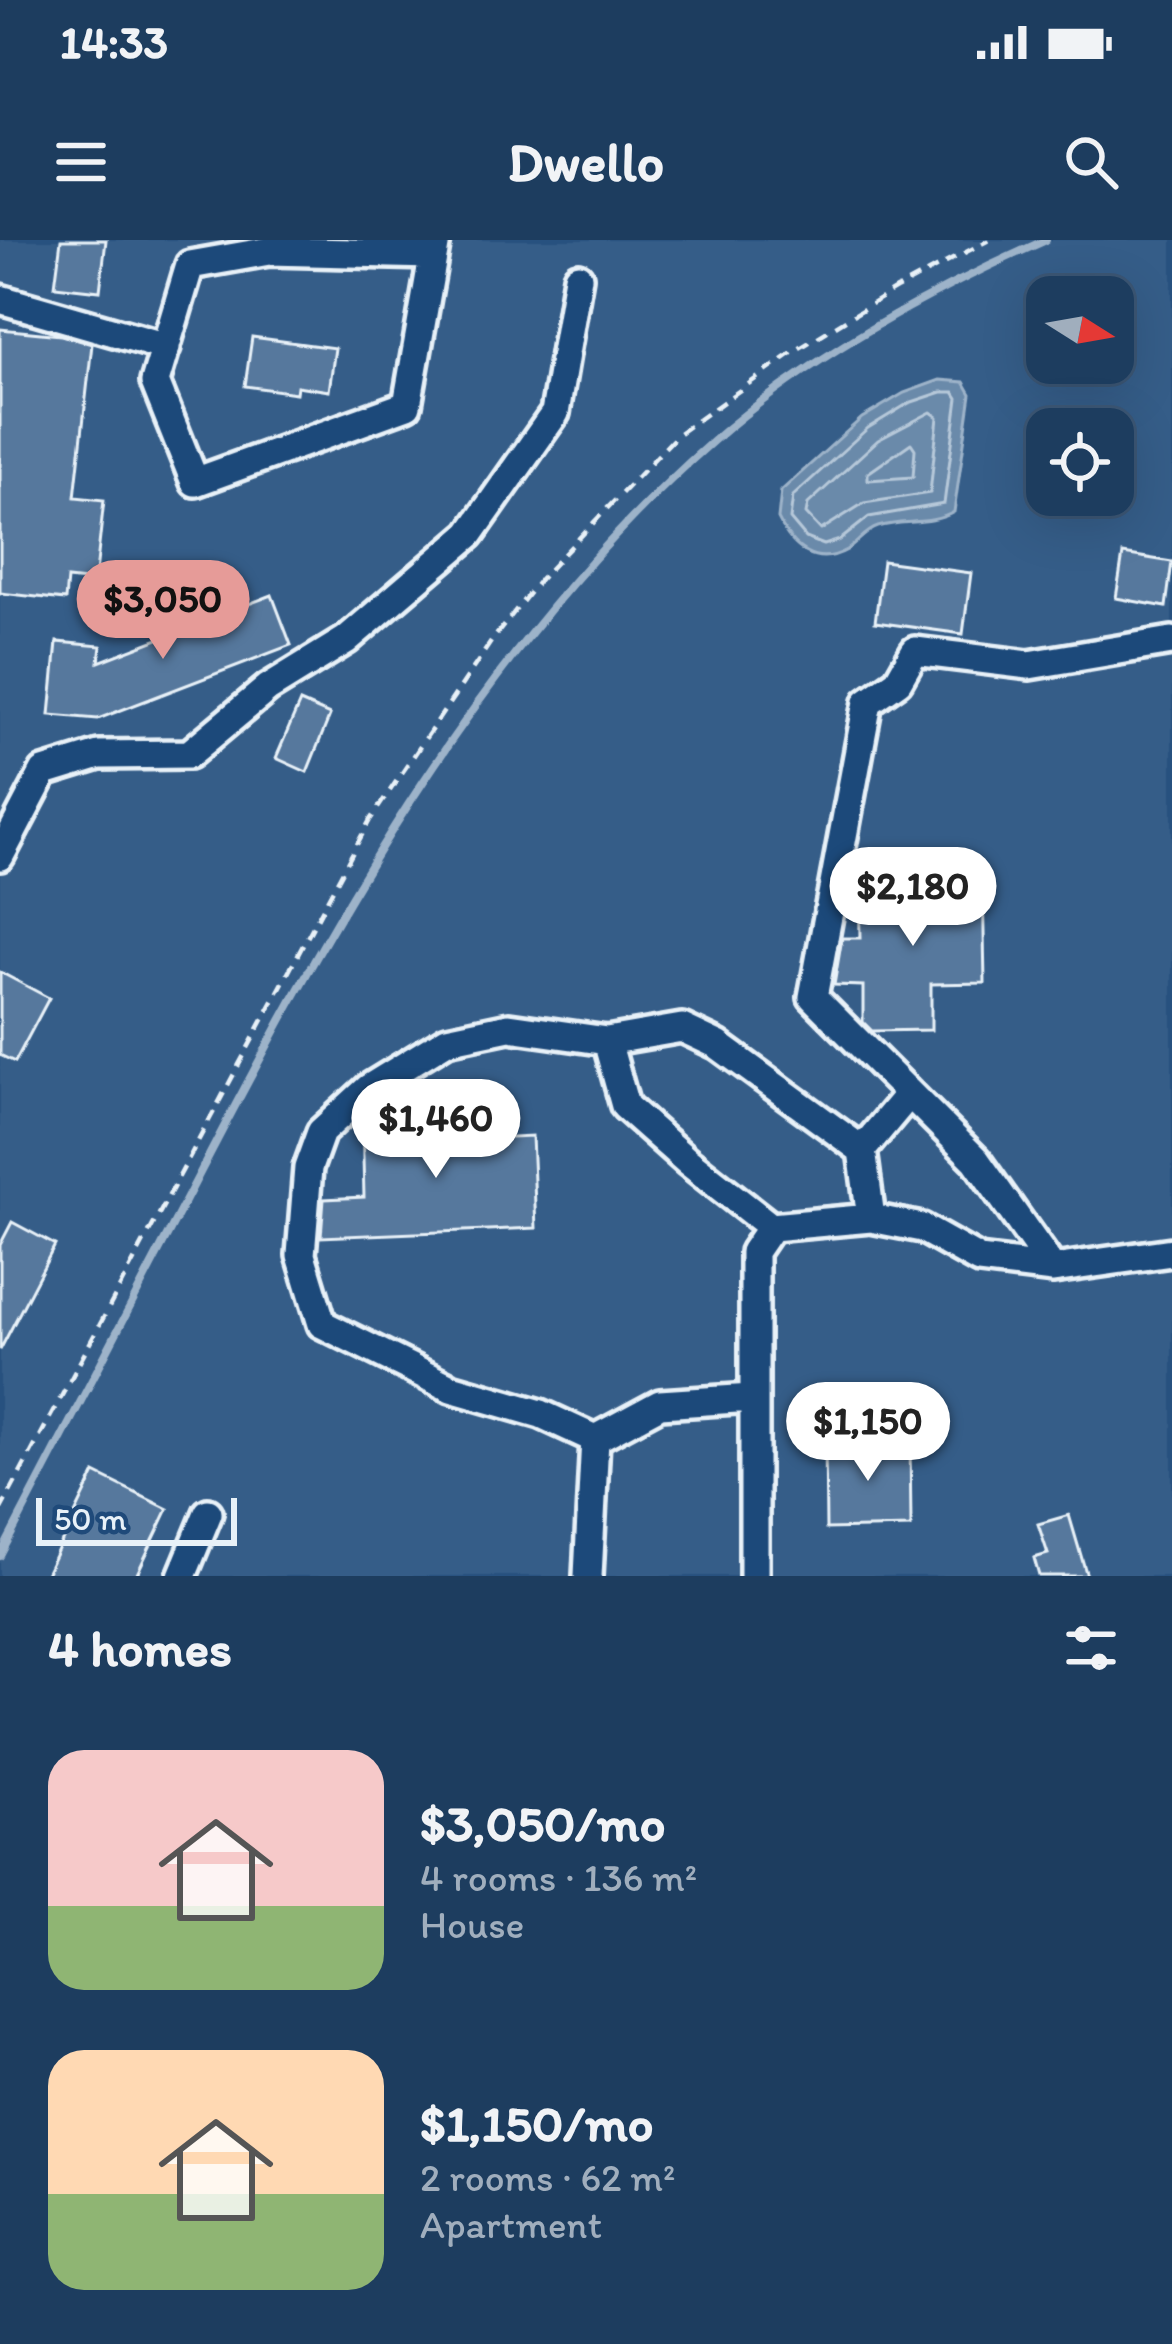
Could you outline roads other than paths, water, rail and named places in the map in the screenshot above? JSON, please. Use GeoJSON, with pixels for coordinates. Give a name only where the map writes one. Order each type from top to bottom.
{"type":"FeatureCollection","features":[{"type":"Feature","properties":{"kind":"lane"},"geometry":{"type":"LineString","coordinates":[[435,247],[407,405],[195,482],[155,382],[190,265],[268,251],[435,247]]}},
{"type":"Feature","properties":{"kind":"lane"},"geometry":{"type":"LineString","coordinates":[[0,856],[44,772],[99,754],[189,754],[268,688],[346,640],[470,534],[555,413],[578,277]]}},
{"type":"Feature","properties":{"kind":"lane"},"geometry":{"type":"LineString","coordinates":[[0,299],[166,347]]}},
{"type":"Feature","properties":{"kind":"lane"},"geometry":{"type":"LineString","coordinates":[[1053,1269],[976,1160],[812,997],[868,702],[898,681],[915,651],[1029,664],[1172,641]]}},
{"type":"Feature","properties":{"kind":"lane"},"geometry":{"type":"LineString","coordinates":[[595,1439],[541,1414],[451,1388],[322,1324],[301,1255],[308,1168],[321,1132],[369,1088],[447,1040],[509,1028],[607,1041],[682,1028],[718,1045],[862,1150],[871,1218]]}},
{"type":"Feature","properties":{"kind":"lane"},"geometry":{"type":"LineString","coordinates":[[607,1041],[626,1106],[771,1227],[871,1218],[922,1228],[979,1260],[1053,1269],[1172,1252]]}},
{"type":"Feature","properties":{"kind":"lane"},"geometry":{"type":"LineString","coordinates":[[862,1150],[910,1094]]}},
{"type":"Feature","properties":{"kind":"lane"},"geometry":{"type":"LineString","coordinates":[[754,1576],[754,1252],[771,1227]]}},
{"type":"Feature","properties":{"kind":"lane"},"geometry":{"type":"LineString","coordinates":[[595,1439],[660,1404],[752,1398]]}},
{"type":"Feature","properties":{"kind":"lane"},"geometry":{"type":"LineString","coordinates":[[588,1576],[595,1439]]}},
{"type":"Feature","properties":{"kind":"lane"},"geometry":{"type":"LineString","coordinates":[[182,1576],[208,1513]]}},
{"type":"Feature","properties":{"kind":"water"},"geometry":{"type":"Polygon","coordinates":[[[940,380],[964,382],[971,394],[954,512],[878,527],[847,550],[825,557],[806,552],[790,539],[778,519],[781,491],[862,418],[904,393],[940,380]]]}},
{"type":"Feature","properties":{"kind":"waterway"},"geometry":{"type":"LineString","coordinates":[[0,1556],[307,973],[424,781],[557,602],[631,519],[713,441],[789,381],[915,304],[1046,240]]}}]}
